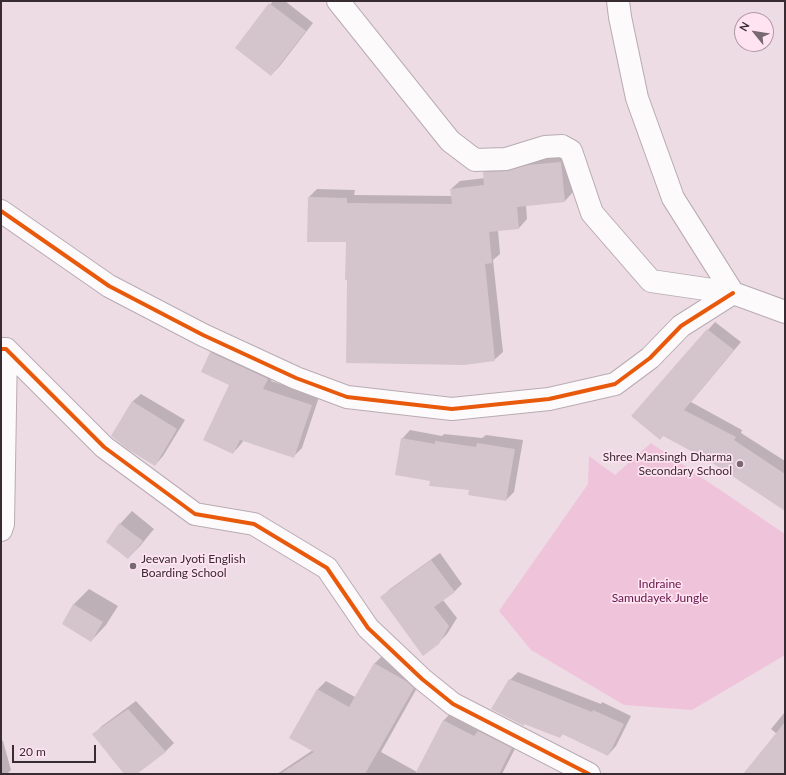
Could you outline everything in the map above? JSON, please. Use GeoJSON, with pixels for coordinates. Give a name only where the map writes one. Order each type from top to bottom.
{"type":"FeatureCollection","features":[{"type":"Feature","properties":{"kind":"street"},"geometry":{"type":"LineString","coordinates":[[338,1],[450,142],[475,160],[506,159],[546,147],[562,146],[571,151],[592,213],[651,281],[733,293],[785,312]]}},
{"type":"Feature","properties":{"kind":"street"},"geometry":{"type":"LineString","coordinates":[[618,1],[637,98],[673,198],[733,293]]}},
{"type":"Feature","properties":{"kind":"street"},"geometry":{"type":"LineString","coordinates":[[1,210],[109,286],[203,335],[296,378],[347,397],[452,409],[549,399],[615,384],[650,358],[681,326],[733,293]]}},
{"type":"Feature","properties":{"kind":"street"},"geometry":{"type":"LineString","coordinates":[[1,530],[3,524],[4,349]]}},
{"type":"Feature","properties":{"kind":"street"},"geometry":{"type":"LineString","coordinates":[[4,349],[104,447],[195,514],[254,524],[327,568],[368,628],[422,679],[453,704],[589,774]]}},
{"type":"Feature","properties":{"kind":"green space","name":"Indraine Samudayek Jungle"},"geometry":{"type":"Polygon","coordinates":[[[651,443],[785,534],[785,655],[692,710],[624,705],[531,650],[499,611],[588,484],[589,456],[615,475],[651,443]]]}},
{"type":"Feature","properties":{"kind":"building"},"geometry":{"type":"Polygon","coordinates":[[[269,3],[306,31],[271,76],[235,48],[269,3]]]}},
{"type":"Feature","properties":{"kind":"building"},"geometry":{"type":"Polygon","coordinates":[[[561,162],[565,202],[517,207],[519,229],[489,232],[492,263],[485,264],[495,361],[464,365],[346,363],[346,242],[307,242],[308,197],[347,198],[347,203],[452,204],[450,189],[484,185],[483,172],[507,171],[528,165],[561,162]]]}},
{"type":"Feature","properties":{"kind":"building"},"geometry":{"type":"Polygon","coordinates":[[[707,329],[734,350],[684,410],[736,437],[734,440],[785,474],[785,511],[708,460],[663,436],[660,440],[631,416],[707,329]]]}},
{"type":"Feature","properties":{"kind":"building"},"geometry":{"type":"Polygon","coordinates":[[[210,352],[268,379],[263,389],[312,405],[294,458],[240,440],[233,454],[203,440],[229,385],[201,372],[210,352]]]}},
{"type":"Feature","properties":{"kind":"building"},"geometry":{"type":"Polygon","coordinates":[[[132,401],[177,429],[155,466],[129,450],[111,436],[132,401]]]}},
{"type":"Feature","properties":{"kind":"building"},"geometry":{"type":"Polygon","coordinates":[[[401,438],[435,444],[435,441],[476,447],[477,443],[515,449],[506,501],[468,495],[469,490],[429,486],[430,481],[395,475],[401,438]]]}},
{"type":"Feature","properties":{"kind":"building"},"geometry":{"type":"Polygon","coordinates":[[[119,523],[143,541],[128,559],[106,542],[119,523]]]}},
{"type":"Feature","properties":{"kind":"building"},"geometry":{"type":"Polygon","coordinates":[[[431,560],[455,592],[434,607],[449,626],[439,644],[423,656],[380,597],[431,560]]]}},
{"type":"Feature","properties":{"kind":"building"},"geometry":{"type":"Polygon","coordinates":[[[73,604],[103,622],[91,642],[62,624],[73,604]]]}},
{"type":"Feature","properties":{"kind":"building"},"geometry":{"type":"Polygon","coordinates":[[[374,663],[406,681],[414,688],[365,774],[280,774],[314,752],[289,738],[317,689],[349,707],[374,663]]]}},
{"type":"Feature","properties":{"kind":"building"},"geometry":{"type":"Polygon","coordinates":[[[509,679],[592,712],[593,710],[624,724],[608,756],[562,734],[560,738],[524,724],[524,726],[491,709],[509,679]]]}},
{"type":"Feature","properties":{"kind":"building"},"geometry":{"type":"Polygon","coordinates":[[[128,709],[166,752],[137,774],[124,774],[92,734],[128,709]]]}},
{"type":"Feature","properties":{"kind":"building"},"geometry":{"type":"Polygon","coordinates":[[[443,720],[474,736],[478,731],[512,748],[499,774],[415,774],[443,720]]]}},
{"type":"Feature","properties":{"kind":"building"},"geometry":{"type":"Polygon","coordinates":[[[785,722],[785,774],[743,774],[785,722]]]}},
{"type":"Feature","properties":{"kind":"cycle path"},"geometry":{"type":"LineString","coordinates":[[1,211],[109,286],[203,335],[296,378],[347,397],[452,409],[549,399],[615,384],[650,358],[681,326],[733,293]]}},
{"type":"Feature","properties":{"kind":"cycle path"},"geometry":{"type":"LineString","coordinates":[[1,349],[6,349],[104,447],[195,514],[254,524],[327,568],[368,628],[422,679],[453,704],[589,774]]}},
{"type":"Feature","properties":{"kind":"place","name":"Shree Mansingh Dharma Secondary School"},"geometry":{"type":"Point","coordinates":[740,464]}},
{"type":"Feature","properties":{"kind":"place","name":"Jeevan Jyoti English Boarding School"},"geometry":{"type":"Point","coordinates":[133,566]}}]}
